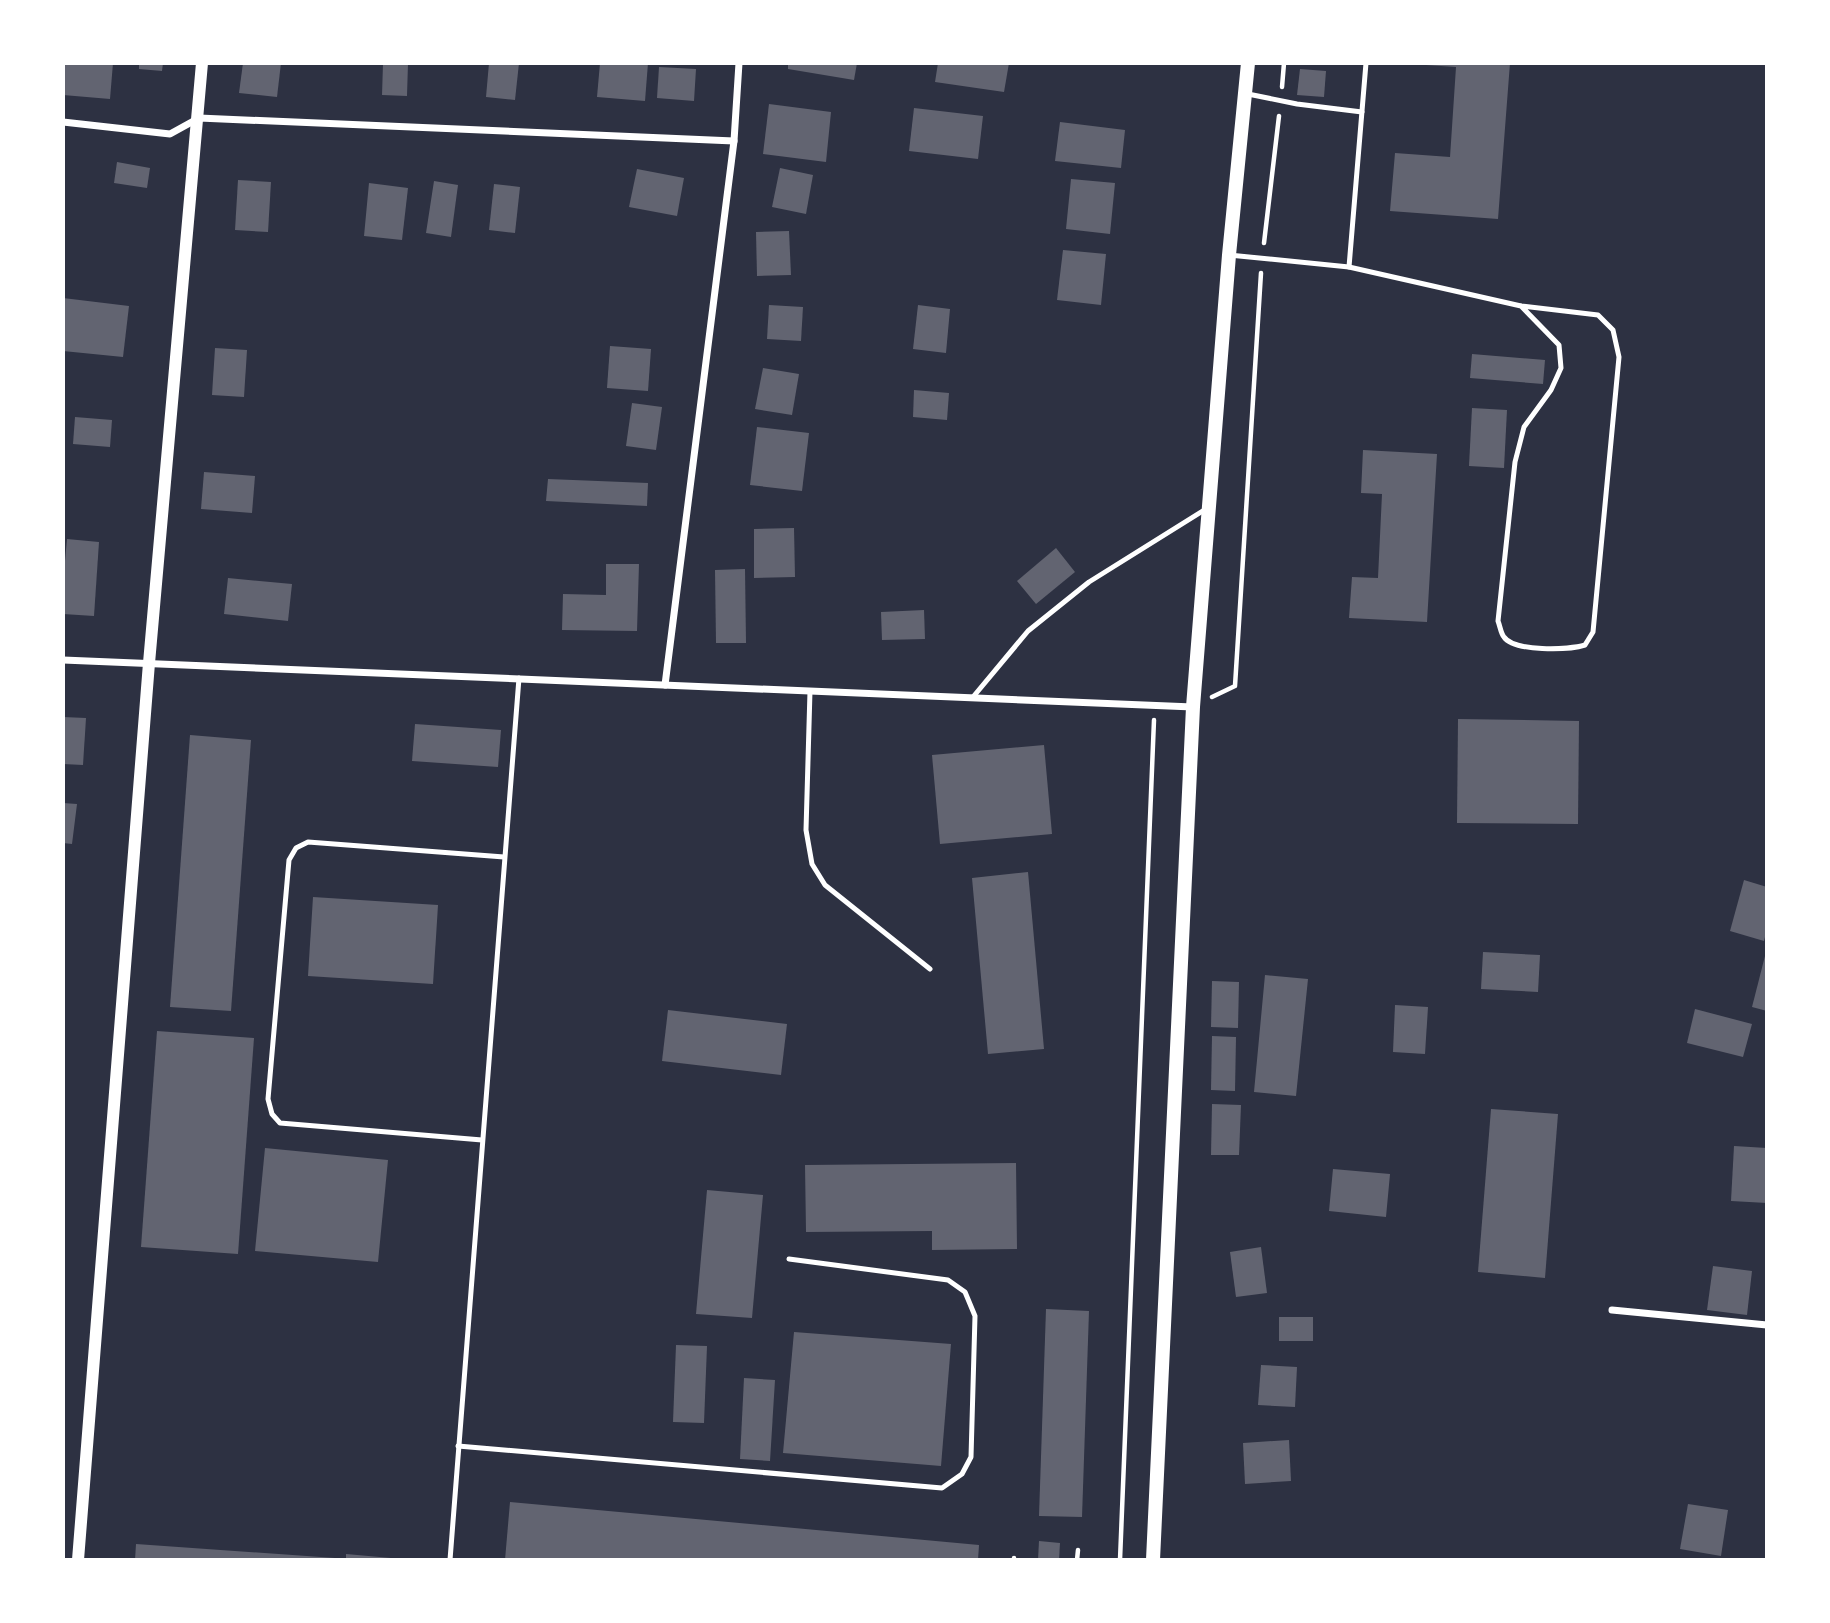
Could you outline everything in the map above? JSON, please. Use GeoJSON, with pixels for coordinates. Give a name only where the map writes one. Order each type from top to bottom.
{"type":"FeatureCollection","features":[{"type":"Feature","properties":{"kind":"main road"},"geometry":{"type":"LineString","coordinates":[[1153,1560],[1193,707],[1229,255],[1248,63]]}},
{"type":"Feature","properties":{"kind":"street"},"geometry":{"type":"LineString","coordinates":[[78,1560],[149,663],[202,63]]}},
{"type":"Feature","properties":{"kind":"street"},"geometry":{"type":"LineString","coordinates":[[664,685],[734,141],[739,63]]}},
{"type":"Feature","properties":{"kind":"street"},"geometry":{"type":"LineString","coordinates":[[63,122],[170,134],[198,118],[734,141]]}},
{"type":"Feature","properties":{"kind":"street"},"geometry":{"type":"LineString","coordinates":[[63,660],[1193,707]]}},
{"type":"Feature","properties":{"kind":"street"},"geometry":{"type":"LineString","coordinates":[[1612,1310],[1767,1325]]}},
{"type":"Feature","properties":{"kind":"lane"},"geometry":{"type":"LineString","coordinates":[[1349,267],[1367,63]]}},
{"type":"Feature","properties":{"kind":"lane"},"geometry":{"type":"LineString","coordinates":[[1245,94],[1362,112]]}},
{"type":"Feature","properties":{"kind":"lane"},"geometry":{"type":"LineString","coordinates":[[1229,255],[1349,267],[1521,306],[1598,315],[1613,330],[1619,357],[1593,632],[1586,645],[1573,649],[1515,647],[1503,637],[1498,621],[1515,462],[1524,427],[1551,390],[1561,368],[1559,345],[1521,306]]}},
{"type":"Feature","properties":{"kind":"lane"},"geometry":{"type":"LineString","coordinates":[[973,698],[1028,631],[1089,582],[1209,508]]}},
{"type":"Feature","properties":{"kind":"lane"},"geometry":{"type":"LineString","coordinates":[[450,1560],[519,678]]}},
{"type":"Feature","properties":{"kind":"lane"},"geometry":{"type":"LineString","coordinates":[[810,691],[806,831],[812,864],[825,884],[930,969]]}},
{"type":"Feature","properties":{"kind":"lane"},"geometry":{"type":"LineString","coordinates":[[482,1140],[280,1123],[272,1114],[268,1099],[289,860],[296,848],[308,842],[504,858]]}},
{"type":"Feature","properties":{"kind":"lane"},"geometry":{"type":"LineString","coordinates":[[458,1446],[942,1488],[962,1474],[971,1457],[975,1316],[965,1292],[948,1280],[789,1259]]}},
{"type":"Feature","properties":{"kind":"path"},"geometry":{"type":"LineString","coordinates":[[1193,707],[1235,686],[1262,258],[1284,63]]}},
{"type":"Feature","properties":{"kind":"path"},"geometry":{"type":"LineString","coordinates":[[1120,1560],[1154,705]]}},
{"type":"Feature","properties":{"kind":"path"},"geometry":{"type":"LineString","coordinates":[[1077,1560],[1078,1550]]}},
{"type":"Feature","properties":{"kind":"building"},"geometry":{"type":"Polygon","coordinates":[[[63,63],[113,63],[110,99],[63,95],[63,63]]]}},
{"type":"Feature","properties":{"kind":"building"},"geometry":{"type":"Polygon","coordinates":[[[139,63],[163,63],[162,71],[139,69],[139,63]]]}},
{"type":"Feature","properties":{"kind":"building"},"geometry":{"type":"Polygon","coordinates":[[[243,63],[281,63],[277,97],[239,93],[243,63]]]}},
{"type":"Feature","properties":{"kind":"building"},"geometry":{"type":"Polygon","coordinates":[[[383,63],[408,63],[407,96],[382,95],[383,63]]]}},
{"type":"Feature","properties":{"kind":"building"},"geometry":{"type":"Polygon","coordinates":[[[489,63],[519,63],[515,100],[486,97],[489,63]]]}},
{"type":"Feature","properties":{"kind":"building"},"geometry":{"type":"Polygon","coordinates":[[[600,63],[648,63],[645,101],[597,97],[600,63]]]}},
{"type":"Feature","properties":{"kind":"building"},"geometry":{"type":"Polygon","coordinates":[[[788,63],[857,63],[854,80],[788,69],[788,63]]]}},
{"type":"Feature","properties":{"kind":"building"},"geometry":{"type":"Polygon","coordinates":[[[938,63],[1009,63],[1004,92],[935,82],[938,63]]]}},
{"type":"Feature","properties":{"kind":"building"},"geometry":{"type":"Polygon","coordinates":[[[1426,63],[1510,63],[1498,219],[1390,211],[1395,153],[1450,157],[1456,67],[1426,63]]]}},
{"type":"Feature","properties":{"kind":"building"},"geometry":{"type":"Polygon","coordinates":[[[659,67],[696,69],[694,101],[657,98],[659,67]]]}},
{"type":"Feature","properties":{"kind":"building"},"geometry":{"type":"Polygon","coordinates":[[[1300,69],[1326,71],[1324,97],[1297,95],[1300,69]]]}},
{"type":"Feature","properties":{"kind":"building"},"geometry":{"type":"Polygon","coordinates":[[[769,104],[831,112],[826,162],[763,154],[769,104]]]}},
{"type":"Feature","properties":{"kind":"building"},"geometry":{"type":"Polygon","coordinates":[[[914,108],[983,116],[978,159],[909,151],[914,108]]]}},
{"type":"Feature","properties":{"kind":"building"},"geometry":{"type":"Polygon","coordinates":[[[1060,122],[1125,130],[1121,168],[1055,161],[1060,122]]]}},
{"type":"Feature","properties":{"kind":"building"},"geometry":{"type":"Polygon","coordinates":[[[117,162],[150,168],[147,188],[114,183],[117,162]]]}},
{"type":"Feature","properties":{"kind":"building"},"geometry":{"type":"Polygon","coordinates":[[[780,168],[813,175],[806,214],[772,207],[780,168]]]}},
{"type":"Feature","properties":{"kind":"building"},"geometry":{"type":"Polygon","coordinates":[[[637,169],[684,178],[677,216],[629,207],[637,169]]]}},
{"type":"Feature","properties":{"kind":"building"},"geometry":{"type":"Polygon","coordinates":[[[1071,179],[1115,183],[1110,234],[1066,229],[1071,179]]]}},
{"type":"Feature","properties":{"kind":"building"},"geometry":{"type":"Polygon","coordinates":[[[238,180],[271,182],[268,232],[235,230],[238,180]]]}},
{"type":"Feature","properties":{"kind":"building"},"geometry":{"type":"Polygon","coordinates":[[[434,181],[458,185],[451,237],[426,233],[434,181]]]}},
{"type":"Feature","properties":{"kind":"building"},"geometry":{"type":"Polygon","coordinates":[[[369,183],[408,188],[402,240],[364,236],[369,183]]]}},
{"type":"Feature","properties":{"kind":"building"},"geometry":{"type":"Polygon","coordinates":[[[494,184],[520,187],[515,233],[489,230],[494,184]]]}},
{"type":"Feature","properties":{"kind":"building"},"geometry":{"type":"Polygon","coordinates":[[[789,231],[791,275],[757,276],[756,232],[789,231]]]}},
{"type":"Feature","properties":{"kind":"building"},"geometry":{"type":"Polygon","coordinates":[[[1063,250],[1106,254],[1101,305],[1057,300],[1063,250]]]}},
{"type":"Feature","properties":{"kind":"building"},"geometry":{"type":"Polygon","coordinates":[[[63,298],[129,306],[123,357],[63,351],[63,298]]]}},
{"type":"Feature","properties":{"kind":"building"},"geometry":{"type":"Polygon","coordinates":[[[769,305],[803,307],[801,341],[767,339],[769,305]]]}},
{"type":"Feature","properties":{"kind":"building"},"geometry":{"type":"Polygon","coordinates":[[[918,305],[950,309],[946,353],[913,349],[918,305]]]}},
{"type":"Feature","properties":{"kind":"building"},"geometry":{"type":"Polygon","coordinates":[[[610,346],[651,349],[648,391],[607,388],[610,346]]]}},
{"type":"Feature","properties":{"kind":"building"},"geometry":{"type":"Polygon","coordinates":[[[215,348],[247,350],[244,397],[212,395],[215,348]]]}},
{"type":"Feature","properties":{"kind":"building"},"geometry":{"type":"Polygon","coordinates":[[[1472,354],[1545,360],[1543,384],[1470,378],[1472,354]]]}},
{"type":"Feature","properties":{"kind":"building"},"geometry":{"type":"Polygon","coordinates":[[[763,368],[799,374],[792,415],[755,409],[763,368]]]}},
{"type":"Feature","properties":{"kind":"building"},"geometry":{"type":"Polygon","coordinates":[[[914,390],[949,393],[947,420],[913,417],[914,390]]]}},
{"type":"Feature","properties":{"kind":"building"},"geometry":{"type":"Polygon","coordinates":[[[632,403],[662,407],[656,450],[626,446],[632,403]]]}},
{"type":"Feature","properties":{"kind":"building"},"geometry":{"type":"Polygon","coordinates":[[[1472,408],[1507,410],[1504,468],[1469,466],[1472,408]]]}},
{"type":"Feature","properties":{"kind":"building"},"geometry":{"type":"Polygon","coordinates":[[[75,417],[112,420],[110,447],[73,444],[75,417]]]}},
{"type":"Feature","properties":{"kind":"building"},"geometry":{"type":"Polygon","coordinates":[[[757,427],[809,433],[802,491],[750,485],[757,427]]]}},
{"type":"Feature","properties":{"kind":"building"},"geometry":{"type":"Polygon","coordinates":[[[1363,450],[1437,454],[1427,622],[1349,618],[1352,577],[1378,578],[1382,494],[1361,493],[1363,450]]]}},
{"type":"Feature","properties":{"kind":"building"},"geometry":{"type":"Polygon","coordinates":[[[204,472],[255,476],[252,513],[201,509],[204,472]]]}},
{"type":"Feature","properties":{"kind":"building"},"geometry":{"type":"Polygon","coordinates":[[[548,479],[648,483],[647,506],[546,501],[548,479]]]}},
{"type":"Feature","properties":{"kind":"building"},"geometry":{"type":"Polygon","coordinates":[[[794,528],[795,577],[754,578],[754,529],[794,528]]]}},
{"type":"Feature","properties":{"kind":"building"},"geometry":{"type":"Polygon","coordinates":[[[67,539],[99,542],[94,616],[63,614],[67,539]]]}},
{"type":"Feature","properties":{"kind":"building"},"geometry":{"type":"Polygon","coordinates":[[[1056,548],[1075,572],[1036,604],[1017,581],[1056,548]]]}},
{"type":"Feature","properties":{"kind":"building"},"geometry":{"type":"Polygon","coordinates":[[[606,564],[639,564],[637,631],[562,630],[563,594],[606,595],[606,564]]]}},
{"type":"Feature","properties":{"kind":"building"},"geometry":{"type":"Polygon","coordinates":[[[745,569],[746,643],[716,643],[715,570],[745,569]]]}},
{"type":"Feature","properties":{"kind":"building"},"geometry":{"type":"Polygon","coordinates":[[[228,578],[292,584],[288,621],[224,614],[228,578]]]}},
{"type":"Feature","properties":{"kind":"building"},"geometry":{"type":"Polygon","coordinates":[[[924,610],[925,639],[882,640],[881,612],[924,610]]]}},
{"type":"Feature","properties":{"kind":"building"},"geometry":{"type":"Polygon","coordinates":[[[63,717],[86,718],[83,765],[63,764],[63,717]]]}},
{"type":"Feature","properties":{"kind":"building"},"geometry":{"type":"Polygon","coordinates":[[[1458,719],[1579,721],[1578,824],[1457,823],[1458,719]]]}},
{"type":"Feature","properties":{"kind":"building"},"geometry":{"type":"Polygon","coordinates":[[[415,724],[501,730],[498,767],[412,761],[415,724]]]}},
{"type":"Feature","properties":{"kind":"building"},"geometry":{"type":"Polygon","coordinates":[[[190,735],[251,740],[231,1011],[170,1007],[190,735]]]}},
{"type":"Feature","properties":{"kind":"building"},"geometry":{"type":"Polygon","coordinates":[[[1044,745],[1052,834],[940,844],[932,755],[1044,745]]]}},
{"type":"Feature","properties":{"kind":"building"},"geometry":{"type":"Polygon","coordinates":[[[63,803],[77,804],[72,844],[63,843],[63,803]]]}},
{"type":"Feature","properties":{"kind":"building"},"geometry":{"type":"Polygon","coordinates":[[[1028,872],[1044,1049],[988,1054],[972,878],[1028,872]]]}},
{"type":"Feature","properties":{"kind":"building"},"geometry":{"type":"Polygon","coordinates":[[[1744,880],[1767,887],[1767,929],[1764,941],[1730,931],[1744,880]]]}},
{"type":"Feature","properties":{"kind":"building"},"geometry":{"type":"Polygon","coordinates":[[[313,897],[438,905],[433,984],[308,976],[313,897]]]}},
{"type":"Feature","properties":{"kind":"building"},"geometry":{"type":"Polygon","coordinates":[[[1483,952],[1540,955],[1538,992],[1481,989],[1483,952]]]}},
{"type":"Feature","properties":{"kind":"building"},"geometry":{"type":"Polygon","coordinates":[[[1767,952],[1767,1011],[1752,1007],[1767,952]]]}},
{"type":"Feature","properties":{"kind":"building"},"geometry":{"type":"Polygon","coordinates":[[[1265,975],[1308,979],[1296,1096],[1254,1092],[1265,975]]]}},
{"type":"Feature","properties":{"kind":"building"},"geometry":{"type":"Polygon","coordinates":[[[1212,981],[1239,982],[1238,1028],[1211,1027],[1212,981]]]}},
{"type":"Feature","properties":{"kind":"building"},"geometry":{"type":"Polygon","coordinates":[[[1395,1005],[1428,1007],[1425,1054],[1393,1052],[1395,1005]]]}},
{"type":"Feature","properties":{"kind":"building"},"geometry":{"type":"Polygon","coordinates":[[[1695,1009],[1752,1024],[1743,1057],[1687,1043],[1695,1009]]]}},
{"type":"Feature","properties":{"kind":"building"},"geometry":{"type":"Polygon","coordinates":[[[668,1010],[787,1024],[781,1075],[662,1061],[668,1010]]]}},
{"type":"Feature","properties":{"kind":"building"},"geometry":{"type":"Polygon","coordinates":[[[157,1031],[254,1038],[238,1254],[141,1247],[157,1031]]]}},
{"type":"Feature","properties":{"kind":"building"},"geometry":{"type":"Polygon","coordinates":[[[1212,1036],[1236,1037],[1235,1091],[1211,1090],[1212,1036]]]}},
{"type":"Feature","properties":{"kind":"building"},"geometry":{"type":"Polygon","coordinates":[[[1212,1104],[1241,1105],[1239,1155],[1211,1155],[1212,1104]]]}},
{"type":"Feature","properties":{"kind":"building"},"geometry":{"type":"Polygon","coordinates":[[[1491,1109],[1558,1114],[1545,1278],[1478,1272],[1491,1109]]]}},
{"type":"Feature","properties":{"kind":"building"},"geometry":{"type":"Polygon","coordinates":[[[1734,1146],[1767,1148],[1767,1203],[1731,1201],[1734,1146]]]}},
{"type":"Feature","properties":{"kind":"building"},"geometry":{"type":"Polygon","coordinates":[[[265,1148],[388,1160],[378,1262],[255,1251],[265,1148]]]}},
{"type":"Feature","properties":{"kind":"building"},"geometry":{"type":"Polygon","coordinates":[[[1016,1163],[1017,1249],[932,1250],[932,1231],[806,1232],[805,1165],[1016,1163]]]}},
{"type":"Feature","properties":{"kind":"building"},"geometry":{"type":"Polygon","coordinates":[[[1333,1169],[1390,1174],[1386,1217],[1329,1211],[1333,1169]]]}},
{"type":"Feature","properties":{"kind":"building"},"geometry":{"type":"Polygon","coordinates":[[[707,1190],[763,1195],[752,1318],[696,1314],[707,1190]]]}},
{"type":"Feature","properties":{"kind":"building"},"geometry":{"type":"Polygon","coordinates":[[[1261,1247],[1267,1293],[1236,1297],[1230,1252],[1261,1247]]]}},
{"type":"Feature","properties":{"kind":"building"},"geometry":{"type":"Polygon","coordinates":[[[1713,1266],[1752,1271],[1747,1315],[1707,1310],[1713,1266]]]}},
{"type":"Feature","properties":{"kind":"building"},"geometry":{"type":"Polygon","coordinates":[[[1046,1309],[1089,1311],[1082,1517],[1039,1516],[1046,1309]]]}},
{"type":"Feature","properties":{"kind":"building"},"geometry":{"type":"Polygon","coordinates":[[[1279,1317],[1313,1317],[1313,1341],[1279,1341],[1279,1317]]]}},
{"type":"Feature","properties":{"kind":"building"},"geometry":{"type":"Polygon","coordinates":[[[794,1332],[951,1344],[941,1466],[783,1453],[794,1332]]]}},
{"type":"Feature","properties":{"kind":"building"},"geometry":{"type":"Polygon","coordinates":[[[676,1345],[707,1346],[704,1423],[673,1422],[676,1345]]]}},
{"type":"Feature","properties":{"kind":"building"},"geometry":{"type":"Polygon","coordinates":[[[1261,1365],[1297,1367],[1295,1407],[1258,1405],[1261,1365]]]}},
{"type":"Feature","properties":{"kind":"building"},"geometry":{"type":"Polygon","coordinates":[[[744,1378],[775,1380],[770,1461],[740,1459],[744,1378]]]}},
{"type":"Feature","properties":{"kind":"building"},"geometry":{"type":"Polygon","coordinates":[[[1289,1440],[1291,1481],[1245,1484],[1243,1443],[1289,1440]]]}},
{"type":"Feature","properties":{"kind":"building"},"geometry":{"type":"Polygon","coordinates":[[[510,1502],[979,1545],[978,1560],[505,1560],[510,1502]]]}},
{"type":"Feature","properties":{"kind":"building"},"geometry":{"type":"Polygon","coordinates":[[[1688,1504],[1728,1510],[1721,1556],[1680,1549],[1688,1504]]]}},
{"type":"Feature","properties":{"kind":"building"},"geometry":{"type":"Polygon","coordinates":[[[1039,1541],[1060,1543],[1059,1560],[1038,1560],[1039,1541]]]}},
{"type":"Feature","properties":{"kind":"building"},"geometry":{"type":"Polygon","coordinates":[[[136,1544],[335,1558],[335,1560],[135,1560],[136,1544]]]}},
{"type":"Feature","properties":{"kind":"building"},"geometry":{"type":"Polygon","coordinates":[[[346,1554],[391,1558],[391,1560],[346,1560],[346,1554]]]}}]}
